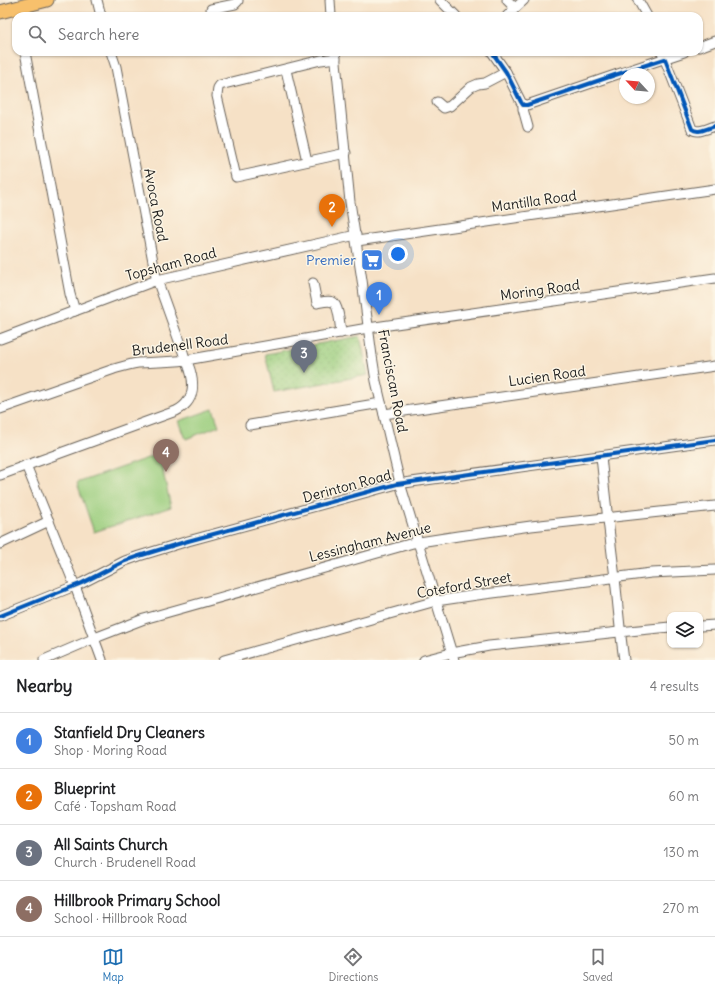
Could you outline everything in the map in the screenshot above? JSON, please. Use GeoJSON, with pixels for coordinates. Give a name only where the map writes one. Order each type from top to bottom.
{"type":"FeatureCollection","features":[{"type":"Feature","properties":{"kind":"highway"},"geometry":{"type":"LineString","coordinates":[[0,12],[17,12],[47,0]]}},
{"type":"Feature","properties":{"kind":"street"},"geometry":{"type":"LineString","coordinates":[[97,0],[100,12]]}},
{"type":"Feature","properties":{"kind":"street"},"geometry":{"type":"LineString","coordinates":[[210,9],[235,4],[238,0]]}},
{"type":"Feature","properties":{"kind":"street"},"geometry":{"type":"LineString","coordinates":[[330,0],[331,12]]}},
{"type":"Feature","properties":{"kind":"street"},"geometry":{"type":"LineString","coordinates":[[440,0],[452,12]]}},
{"type":"Feature","properties":{"kind":"street"},"geometry":{"type":"LineString","coordinates":[[507,0],[515,8]]}},
{"type":"Feature","properties":{"kind":"street"},"geometry":{"type":"LineString","coordinates":[[511,12],[524,0]]}},
{"type":"Feature","properties":{"kind":"street"},"geometry":{"type":"LineString","coordinates":[[638,0],[645,12]]}},
{"type":"Feature","properties":{"kind":"street"},"geometry":{"type":"LineString","coordinates":[[703,46],[715,41]]}},
{"type":"Feature","properties":{"kind":"street"},"geometry":{"type":"LineString","coordinates":[[26,56],[70,294],[75,311]]}},
{"type":"Feature","properties":{"kind":"street","name":"Avoca Road"},"geometry":{"type":"LineString","coordinates":[[0,475],[182,408],[190,398],[193,388],[188,363],[157,280],[116,67],[112,56]]}},
{"type":"Feature","properties":{"kind":"street"},"geometry":{"type":"LineString","coordinates":[[332,56],[286,70],[220,86],[218,88],[217,96],[236,177],[346,153]]}},
{"type":"Feature","properties":{"kind":"street","name":"Franciscan Road"},"geometry":{"type":"LineString","coordinates":[[335,56],[350,202],[375,374],[400,483],[453,656]]}},
{"type":"Feature","properties":{"kind":"street"},"geometry":{"type":"LineString","coordinates":[[495,56],[506,72],[524,105],[523,109],[528,127]]}},
{"type":"Feature","properties":{"kind":"street"},"geometry":{"type":"LineString","coordinates":[[524,105],[615,75],[662,56]]}},
{"type":"Feature","properties":{"kind":"street"},"geometry":{"type":"LineString","coordinates":[[664,56],[692,130],[698,132],[715,126]]}},
{"type":"Feature","properties":{"kind":"street"},"geometry":{"type":"LineString","coordinates":[[286,70],[307,161]]}},
{"type":"Feature","properties":{"kind":"street"},"geometry":{"type":"LineString","coordinates":[[436,102],[444,108],[450,106],[471,87],[485,83],[506,72]]}},
{"type":"Feature","properties":{"kind":"street","name":"Mantilla Road"},"geometry":{"type":"LineString","coordinates":[[356,238],[715,189]]}},
{"type":"Feature","properties":{"kind":"street","name":"Topsham Road"},"geometry":{"type":"LineString","coordinates":[[0,339],[157,280],[356,238]]}},
{"type":"Feature","properties":{"kind":"street","name":"Moring Road"},"geometry":{"type":"LineString","coordinates":[[368,328],[715,278]]}},
{"type":"Feature","properties":{"kind":"street"},"geometry":{"type":"LineString","coordinates":[[313,283],[317,303],[328,301],[336,305],[341,333]]}},
{"type":"Feature","properties":{"kind":"street","name":"Brudenell Road"},"geometry":{"type":"LineString","coordinates":[[0,409],[121,367],[140,363],[164,363],[186,360],[368,328]]}},
{"type":"Feature","properties":{"kind":"street","name":"Lucien Road"},"geometry":{"type":"LineString","coordinates":[[384,414],[715,366]]}},
{"type":"Feature","properties":{"kind":"street"},"geometry":{"type":"LineString","coordinates":[[250,425],[381,403]]}},
{"type":"Feature","properties":{"kind":"street","name":"Derinton Road"},"geometry":{"type":"LineString","coordinates":[[0,616],[75,586],[125,561],[139,556],[400,483],[715,440]]}},
{"type":"Feature","properties":{"kind":"street"},"geometry":{"type":"LineString","coordinates":[[601,456],[615,578],[619,632],[624,660]]}},
{"type":"Feature","properties":{"kind":"street"},"geometry":{"type":"LineString","coordinates":[[26,465],[75,586],[102,660]]}},
{"type":"Feature","properties":{"kind":"street","name":"Lessingham Avenue"},"geometry":{"type":"LineString","coordinates":[[44,660],[93,638],[144,619],[418,542],[531,526],[715,506]]}},
{"type":"Feature","properties":{"kind":"street"},"geometry":{"type":"LineString","coordinates":[[0,544],[49,521]]}},
{"type":"Feature","properties":{"kind":"street","name":"Coteford Street"},"geometry":{"type":"LineString","coordinates":[[224,660],[436,601],[651,574],[715,570]]}},
{"type":"Feature","properties":{"kind":"street"},"geometry":{"type":"LineString","coordinates":[[703,626],[715,625]]}},
{"type":"Feature","properties":{"kind":"street"},"geometry":{"type":"LineString","coordinates":[[424,660],[453,656],[489,646],[667,627]]}},
{"type":"Feature","properties":{"kind":"green space"},"geometry":{"type":"Polygon","coordinates":[[[360,336],[368,375],[274,392],[265,354],[360,336]]]}},
{"type":"Feature","properties":{"kind":"green space"},"geometry":{"type":"Polygon","coordinates":[[[213,409],[219,426],[186,439],[179,421],[213,409]]]}},
{"type":"Feature","properties":{"kind":"green space"},"geometry":{"type":"Polygon","coordinates":[[[159,454],[171,507],[94,532],[77,483],[159,454]]]}},
{"type":"Feature","properties":{"kind":"cycle path"},"geometry":{"type":"LineString","coordinates":[[495,56],[506,72],[523,105],[527,105],[665,59],[692,129],[700,131],[715,126]]}},
{"type":"Feature","properties":{"kind":"cycle path"},"geometry":{"type":"LineString","coordinates":[[0,616],[82,583],[125,561],[139,556],[188,541],[397,484],[715,440]]}},
{"type":"Feature","properties":{"kind":"place","name":"Blueprint"},"geometry":{"type":"Point","coordinates":[332,227]}},
{"type":"Feature","properties":{"kind":"place","name":"Premier"},"geometry":{"type":"Point","coordinates":[372,260]}},
{"type":"Feature","properties":{"kind":"place","name":"Stanfield Dry Cleaners"},"geometry":{"type":"Point","coordinates":[379,315]}},
{"type":"Feature","properties":{"kind":"place","name":"All Saints Church"},"geometry":{"type":"Point","coordinates":[304,373]}},
{"type":"Feature","properties":{"kind":"place","name":"Hillbrook Primary School"},"geometry":{"type":"Point","coordinates":[166,472]}}]}
